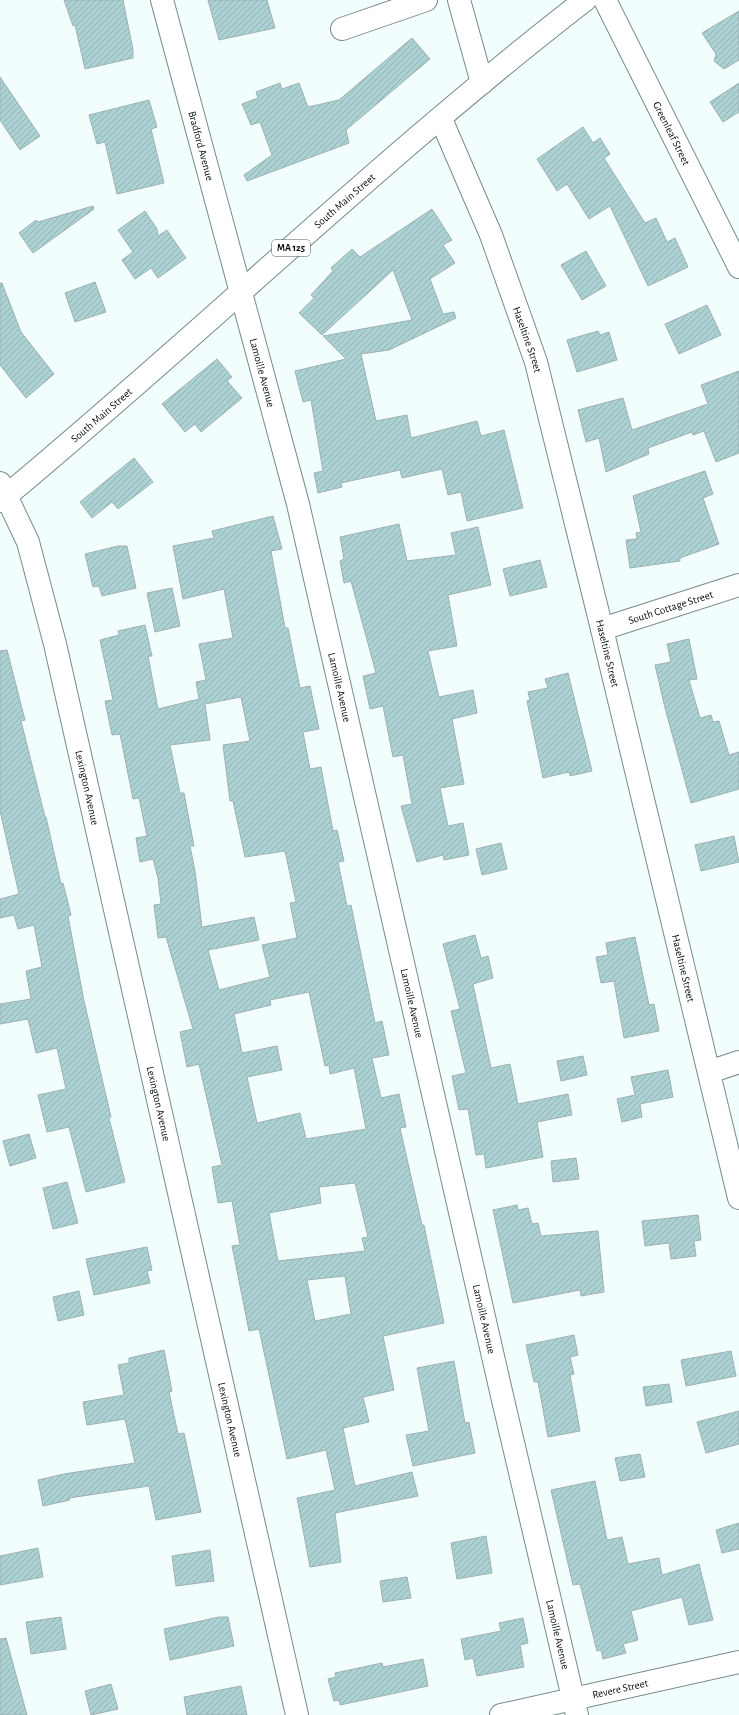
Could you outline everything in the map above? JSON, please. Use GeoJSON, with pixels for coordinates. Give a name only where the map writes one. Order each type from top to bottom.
{"type":"FeatureCollection","features":[{"type":"Feature","properties":{"kind":"street","name":"Bradford Avenue"},"geometry":{"type":"LineString","coordinates":[[162,0],[242,292]]}},
{"type":"Feature","properties":{"kind":"street"},"geometry":{"type":"LineString","coordinates":[[342,29],[426,0]]}},
{"type":"Feature","properties":{"kind":"street"},"geometry":{"type":"LineString","coordinates":[[459,0],[482,83]]}},
{"type":"Feature","properties":{"kind":"street","name":"South Main Street"},"geometry":{"type":"LineString","coordinates":[[2,494],[104,414],[482,83],[524,47],[585,0]]}},
{"type":"Feature","properties":{"kind":"street","name":"Greenleaf Street"},"geometry":{"type":"LineString","coordinates":[[605,0],[739,267]]}},
{"type":"Feature","properties":{"kind":"street","name":"Haseltine Street"},"geometry":{"type":"LineString","coordinates":[[441,119],[491,234],[536,362],[739,1198]]}},
{"type":"Feature","properties":{"kind":"street","name":"Lamoille Avenue"},"geometry":{"type":"LineString","coordinates":[[242,292],[298,504],[501,1392],[575,1707]]}},
{"type":"Feature","properties":{"kind":"street","name":"Lexington Avenue"},"geometry":{"type":"LineString","coordinates":[[2,494],[28,542],[55,644],[297,1715]]}},
{"type":"Feature","properties":{"kind":"street","name":"South Cottage Street"},"geometry":{"type":"LineString","coordinates":[[602,629],[739,585]]}},
{"type":"Feature","properties":{"kind":"street"},"geometry":{"type":"LineString","coordinates":[[709,1072],[739,1062]]}},
{"type":"Feature","properties":{"kind":"street","name":"Revere Street"},"geometry":{"type":"LineString","coordinates":[[501,1715],[575,1707],[739,1662]]}},
{"type":"Feature","properties":{"kind":"building"},"geometry":{"type":"Polygon","coordinates":[[[64,0],[123,0],[133,50],[133,58],[85,69],[75,25],[73,26],[64,0]]]}},
{"type":"Feature","properties":{"kind":"building"},"geometry":{"type":"Polygon","coordinates":[[[208,0],[267,0],[275,28],[219,40],[208,0]]]}},
{"type":"Feature","properties":{"kind":"building"},"geometry":{"type":"Polygon","coordinates":[[[739,11],[739,60],[724,69],[714,61],[716,54],[702,33],[739,11]]]}},
{"type":"Feature","properties":{"kind":"building"},"geometry":{"type":"Polygon","coordinates":[[[412,38],[430,59],[346,130],[349,143],[247,181],[244,175],[272,155],[260,122],[251,125],[242,104],[258,98],[256,92],[280,83],[282,89],[299,83],[308,107],[339,100],[412,38]]]}},
{"type":"Feature","properties":{"kind":"building"},"geometry":{"type":"Polygon","coordinates":[[[0,77],[40,136],[20,150],[0,120],[0,77]]]}},
{"type":"Feature","properties":{"kind":"building"},"geometry":{"type":"Polygon","coordinates":[[[739,83],[739,112],[723,122],[710,102],[739,83]]]}},
{"type":"Feature","properties":{"kind":"building"},"geometry":{"type":"Polygon","coordinates":[[[149,100],[157,127],[151,129],[164,183],[117,194],[105,142],[97,144],[89,115],[149,100]]]}},
{"type":"Feature","properties":{"kind":"building"},"geometry":{"type":"Polygon","coordinates":[[[583,127],[593,143],[600,138],[610,154],[604,158],[645,223],[656,218],[667,242],[675,238],[688,267],[648,286],[610,206],[589,219],[567,184],[557,191],[537,159],[583,127]]]}},
{"type":"Feature","properties":{"kind":"building"},"geometry":{"type":"Polygon","coordinates":[[[93,206],[94,209],[33,253],[19,233],[36,220],[38,222],[93,206]]]}},
{"type":"Feature","properties":{"kind":"building"},"geometry":{"type":"Polygon","coordinates":[[[432,209],[452,240],[443,245],[455,263],[430,279],[443,314],[454,312],[456,318],[389,350],[361,354],[376,421],[407,415],[411,438],[477,421],[481,436],[504,430],[523,508],[467,521],[461,492],[448,495],[442,469],[402,478],[400,470],[341,483],[342,487],[318,493],[314,473],[323,471],[311,400],[303,402],[295,371],[346,359],[323,336],[412,320],[393,270],[322,335],[299,313],[314,298],[311,295],[333,271],[331,268],[352,249],[360,257],[432,209]]]}},
{"type":"Feature","properties":{"kind":"building"},"geometry":{"type":"Polygon","coordinates":[[[145,211],[157,229],[158,236],[167,230],[186,258],[158,278],[151,268],[135,279],[122,260],[133,252],[118,230],[145,211]]]}},
{"type":"Feature","properties":{"kind":"building"},"geometry":{"type":"Polygon","coordinates":[[[586,251],[606,286],[582,300],[561,265],[586,251]]]}},
{"type":"Feature","properties":{"kind":"building"},"geometry":{"type":"Polygon","coordinates":[[[95,282],[106,312],[75,322],[65,293],[95,282]]]}},
{"type":"Feature","properties":{"kind":"building"},"geometry":{"type":"Polygon","coordinates":[[[0,283],[2,283],[21,332],[54,374],[26,398],[0,365],[0,283]]]}},
{"type":"Feature","properties":{"kind":"building"},"geometry":{"type":"Polygon","coordinates":[[[707,305],[721,335],[679,354],[665,324],[707,305]]]}},
{"type":"Feature","properties":{"kind":"building"},"geometry":{"type":"Polygon","coordinates":[[[598,331],[600,335],[609,332],[617,360],[577,372],[567,340],[598,331]]]}},
{"type":"Feature","properties":{"kind":"building"},"geometry":{"type":"Polygon","coordinates":[[[217,359],[232,377],[227,381],[242,398],[201,432],[195,424],[185,432],[162,404],[217,359]]]}},
{"type":"Feature","properties":{"kind":"building"},"geometry":{"type":"Polygon","coordinates":[[[739,371],[739,453],[716,462],[704,431],[693,435],[692,432],[648,448],[649,454],[606,472],[599,438],[586,442],[578,410],[623,398],[632,430],[708,404],[701,385],[739,371]]]}},
{"type":"Feature","properties":{"kind":"building"},"geometry":{"type":"Polygon","coordinates":[[[134,458],[153,482],[118,509],[112,502],[92,518],[80,502],[134,458]]]}},
{"type":"Feature","properties":{"kind":"building"},"geometry":{"type":"Polygon","coordinates":[[[705,471],[713,494],[703,498],[719,544],[680,558],[680,561],[630,568],[626,540],[637,539],[636,533],[641,532],[633,496],[705,471]]]}},
{"type":"Feature","properties":{"kind":"building"},"geometry":{"type":"Polygon","coordinates":[[[273,516],[282,549],[271,551],[285,628],[288,628],[300,688],[310,686],[319,729],[303,732],[310,769],[321,767],[333,831],[337,830],[344,861],[338,862],[347,906],[351,905],[375,1023],[382,1021],[389,1055],[372,1058],[381,1098],[399,1094],[406,1127],[400,1128],[422,1225],[424,1225],[444,1323],[383,1336],[394,1390],[363,1397],[369,1422],[343,1428],[355,1486],[412,1472],[418,1496],[335,1513],[341,1562],[310,1567],[297,1498],[335,1490],[326,1450],[287,1459],[259,1329],[249,1331],[232,1246],[240,1245],[232,1201],[218,1203],[212,1167],[222,1165],[199,1064],[187,1067],[180,1032],[193,1029],[166,937],[158,938],[154,905],[161,904],[158,878],[153,859],[140,862],[136,838],[147,836],[139,798],[133,799],[120,734],[112,735],[105,701],[113,700],[100,640],[119,635],[118,631],[145,625],[152,656],[148,656],[158,709],[199,699],[196,682],[206,680],[199,644],[233,638],[224,589],[183,599],[173,546],[214,538],[212,531],[273,516]],[[241,697],[205,704],[210,740],[170,745],[180,793],[184,793],[194,846],[190,846],[195,871],[202,927],[254,917],[259,940],[208,950],[219,990],[270,977],[262,945],[297,938],[290,903],[296,902],[285,851],[245,857],[233,801],[230,801],[223,745],[250,741],[241,697]],[[309,992],[270,1000],[271,1005],[234,1014],[242,1053],[277,1046],[282,1070],[247,1077],[257,1123],[300,1113],[306,1139],[366,1129],[354,1068],[330,1074],[329,1065],[325,1066],[309,992]],[[355,1183],[319,1187],[321,1203],[269,1213],[278,1261],[365,1251],[362,1238],[368,1237],[355,1183]],[[345,1276],[307,1280],[315,1321],[351,1314],[345,1276]]]}},
{"type":"Feature","properties":{"kind":"building"},"geometry":{"type":"Polygon","coordinates":[[[399,524],[407,561],[456,555],[451,533],[478,527],[491,585],[448,595],[457,646],[428,651],[439,697],[473,690],[477,713],[452,719],[464,784],[440,788],[448,826],[463,823],[469,855],[444,860],[443,855],[417,862],[401,806],[412,804],[403,755],[393,757],[383,706],[370,709],[363,676],[376,673],[351,581],[344,583],[340,561],[344,559],[340,537],[399,524]]]}},
{"type":"Feature","properties":{"kind":"building"},"geometry":{"type":"Polygon","coordinates":[[[118,546],[127,546],[136,588],[102,596],[99,586],[93,587],[85,554],[118,546]]]}},
{"type":"Feature","properties":{"kind":"building"},"geometry":{"type":"Polygon","coordinates":[[[540,560],[547,587],[510,596],[503,569],[540,560]]]}},
{"type":"Feature","properties":{"kind":"building"},"geometry":{"type":"Polygon","coordinates":[[[172,588],[180,626],[155,632],[147,593],[172,588]]]}},
{"type":"Feature","properties":{"kind":"building"},"geometry":{"type":"Polygon","coordinates":[[[689,639],[697,679],[689,680],[700,718],[711,715],[713,722],[719,721],[729,755],[739,752],[739,789],[691,803],[655,665],[671,662],[667,644],[689,639]]]}},
{"type":"Feature","properties":{"kind":"building"},"geometry":{"type":"Polygon","coordinates":[[[7,650],[25,720],[21,721],[46,817],[61,884],[63,883],[71,915],[68,916],[84,1001],[111,1117],[109,1118],[125,1182],[86,1192],[69,1127],[47,1132],[38,1095],[66,1089],[57,1048],[36,1053],[28,1019],[0,1024],[0,1004],[31,999],[26,971],[42,967],[34,925],[18,929],[14,915],[0,918],[0,899],[19,894],[0,811],[0,651],[7,650]]]}},
{"type":"Feature","properties":{"kind":"building"},"geometry":{"type":"Polygon","coordinates":[[[568,673],[592,771],[570,776],[569,772],[543,778],[527,701],[530,700],[528,692],[548,688],[545,679],[568,673]]]}},
{"type":"Feature","properties":{"kind":"building"},"geometry":{"type":"Polygon","coordinates":[[[734,836],[739,862],[701,871],[695,845],[734,836]]]}},
{"type":"Feature","properties":{"kind":"building"},"geometry":{"type":"Polygon","coordinates":[[[501,843],[507,869],[482,875],[476,849],[501,843]]]}},
{"type":"Feature","properties":{"kind":"building"},"geometry":{"type":"Polygon","coordinates":[[[475,935],[481,958],[488,956],[493,978],[473,984],[491,1068],[510,1064],[518,1104],[568,1094],[572,1115],[537,1122],[543,1157],[486,1168],[484,1154],[476,1155],[468,1109],[459,1110],[452,1076],[466,1073],[451,1011],[460,1009],[443,944],[475,935]]]}},
{"type":"Feature","properties":{"kind":"building"},"geometry":{"type":"Polygon","coordinates":[[[635,937],[649,1005],[654,1004],[659,1031],[624,1038],[614,981],[601,983],[596,957],[608,955],[606,943],[635,937]]]}},
{"type":"Feature","properties":{"kind":"building"},"geometry":{"type":"Polygon","coordinates":[[[583,1056],[587,1075],[561,1081],[557,1061],[583,1056]]]}},
{"type":"Feature","properties":{"kind":"building"},"geometry":{"type":"Polygon","coordinates":[[[668,1070],[673,1097],[640,1104],[642,1117],[622,1122],[617,1099],[635,1095],[631,1077],[668,1070]]]}},
{"type":"Feature","properties":{"kind":"building"},"geometry":{"type":"Polygon","coordinates":[[[29,1134],[36,1158],[10,1166],[3,1141],[29,1134]]]}},
{"type":"Feature","properties":{"kind":"building"},"geometry":{"type":"Polygon","coordinates":[[[576,1158],[579,1179],[553,1182],[551,1161],[576,1158]]]}},
{"type":"Feature","properties":{"kind":"building"},"geometry":{"type":"Polygon","coordinates":[[[67,1182],[78,1223],[53,1229],[43,1188],[67,1182]]]}},
{"type":"Feature","properties":{"kind":"building"},"geometry":{"type":"Polygon","coordinates":[[[517,1205],[518,1210],[528,1208],[532,1224],[538,1223],[541,1236],[598,1231],[604,1292],[581,1296],[580,1290],[513,1303],[493,1210],[517,1205]]]}},
{"type":"Feature","properties":{"kind":"building"},"geometry":{"type":"Polygon","coordinates":[[[698,1215],[701,1240],[694,1241],[696,1256],[671,1259],[669,1243],[645,1246],[642,1221],[698,1215]]]}},
{"type":"Feature","properties":{"kind":"building"},"geometry":{"type":"Polygon","coordinates":[[[147,1247],[152,1270],[147,1271],[150,1283],[94,1295],[86,1259],[147,1247]]]}},
{"type":"Feature","properties":{"kind":"building"},"geometry":{"type":"Polygon","coordinates":[[[79,1291],[84,1315],[58,1321],[53,1297],[79,1291]]]}},
{"type":"Feature","properties":{"kind":"building"},"geometry":{"type":"Polygon","coordinates":[[[574,1335],[578,1355],[570,1357],[574,1374],[570,1375],[580,1431],[548,1437],[538,1382],[534,1382],[526,1345],[574,1335]]]}},
{"type":"Feature","properties":{"kind":"building"},"geometry":{"type":"Polygon","coordinates":[[[164,1350],[172,1391],[169,1392],[178,1434],[184,1433],[201,1512],[156,1520],[149,1486],[69,1498],[70,1500],[43,1506],[38,1480],[64,1474],[135,1463],[125,1419],[87,1425],[83,1402],[124,1395],[118,1365],[129,1363],[129,1358],[164,1350]]]}},
{"type":"Feature","properties":{"kind":"building"},"geometry":{"type":"Polygon","coordinates":[[[731,1351],[736,1376],[686,1386],[681,1360],[731,1351]]]}},
{"type":"Feature","properties":{"kind":"building"},"geometry":{"type":"Polygon","coordinates":[[[454,1361],[465,1423],[469,1422],[475,1453],[413,1466],[406,1435],[429,1431],[417,1368],[454,1361]]]}},
{"type":"Feature","properties":{"kind":"building"},"geometry":{"type":"Polygon","coordinates":[[[669,1384],[672,1402],[646,1406],[643,1387],[669,1384]]]}},
{"type":"Feature","properties":{"kind":"building"},"geometry":{"type":"Polygon","coordinates":[[[739,1411],[739,1444],[706,1453],[697,1422],[739,1411]]]}},
{"type":"Feature","properties":{"kind":"building"},"geometry":{"type":"Polygon","coordinates":[[[640,1454],[645,1477],[620,1481],[615,1458],[640,1454]]]}},
{"type":"Feature","properties":{"kind":"building"},"geometry":{"type":"Polygon","coordinates":[[[595,1481],[607,1540],[622,1537],[628,1564],[659,1558],[662,1575],[699,1564],[713,1620],[689,1625],[682,1597],[631,1611],[638,1640],[623,1644],[626,1653],[603,1659],[601,1650],[597,1651],[580,1584],[573,1585],[551,1490],[595,1481]]]}},
{"type":"Feature","properties":{"kind":"building"},"geometry":{"type":"Polygon","coordinates":[[[739,1523],[739,1549],[722,1553],[716,1530],[739,1523]]]}},
{"type":"Feature","properties":{"kind":"building"},"geometry":{"type":"Polygon","coordinates":[[[486,1536],[492,1573],[457,1579],[451,1543],[486,1536]]]}},
{"type":"Feature","properties":{"kind":"building"},"geometry":{"type":"Polygon","coordinates":[[[38,1548],[43,1577],[0,1585],[0,1556],[38,1548]]]}},
{"type":"Feature","properties":{"kind":"building"},"geometry":{"type":"Polygon","coordinates":[[[210,1550],[214,1581],[176,1586],[172,1556],[210,1550]]]}},
{"type":"Feature","properties":{"kind":"building"},"geometry":{"type":"Polygon","coordinates":[[[407,1577],[411,1598],[383,1602],[380,1581],[407,1577]]]}},
{"type":"Feature","properties":{"kind":"building"},"geometry":{"type":"Polygon","coordinates":[[[61,1617],[66,1649],[31,1654],[26,1622],[61,1617]]]}},
{"type":"Feature","properties":{"kind":"building"},"geometry":{"type":"Polygon","coordinates":[[[219,1617],[228,1617],[234,1646],[170,1660],[164,1629],[219,1617]]]}},
{"type":"Feature","properties":{"kind":"building"},"geometry":{"type":"Polygon","coordinates":[[[523,1618],[528,1643],[520,1645],[524,1667],[477,1676],[473,1658],[465,1660],[461,1639],[501,1631],[499,1623],[523,1618]]]}},
{"type":"Feature","properties":{"kind":"building"},"geometry":{"type":"Polygon","coordinates":[[[6,1638],[27,1715],[0,1715],[0,1639],[6,1638]]]}},
{"type":"Feature","properties":{"kind":"building"},"geometry":{"type":"Polygon","coordinates":[[[423,1659],[428,1686],[340,1705],[339,1700],[334,1701],[328,1679],[336,1677],[335,1673],[382,1663],[383,1667],[423,1659]]]}},
{"type":"Feature","properties":{"kind":"building"},"geometry":{"type":"Polygon","coordinates":[[[111,1684],[118,1709],[91,1715],[85,1691],[111,1684]]]}},
{"type":"Feature","properties":{"kind":"building"},"geometry":{"type":"Polygon","coordinates":[[[241,1686],[247,1715],[187,1715],[184,1697],[241,1686]]]}}]}
